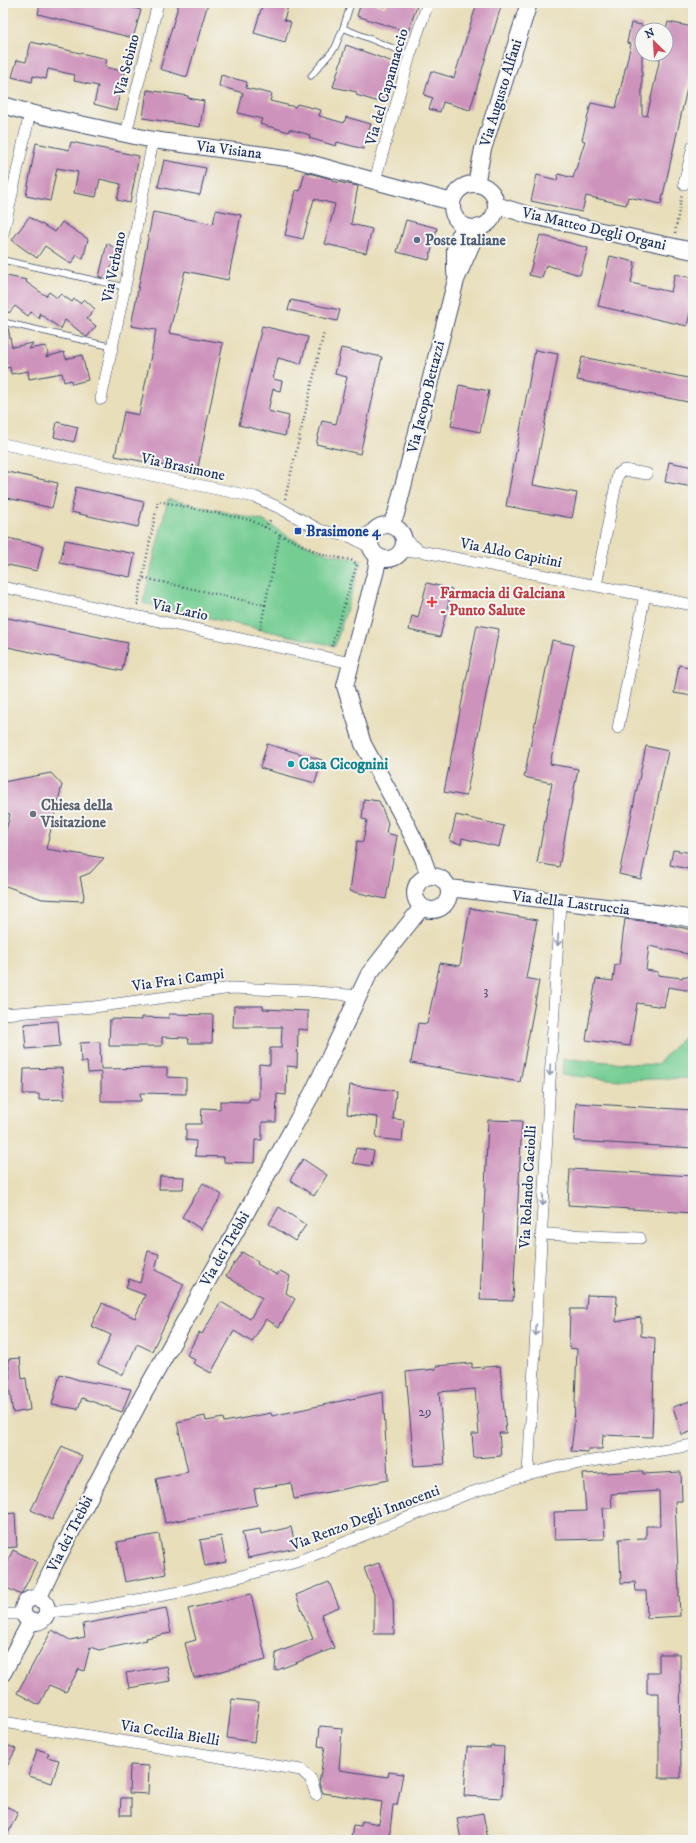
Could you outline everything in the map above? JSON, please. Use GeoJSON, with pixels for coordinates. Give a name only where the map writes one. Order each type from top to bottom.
{"type":"FeatureCollection","features":[{"type":"Feature","properties":{"kind":"street","name":"Via Sebino"},"geometry":{"type":"LineString","coordinates":[[126,134],[158,3]]}},
{"type":"Feature","properties":{"kind":"street","name":"Via del Capannaccio"},"geometry":{"type":"LineString","coordinates":[[376,180],[410,55],[428,3]]}},
{"type":"Feature","properties":{"kind":"street","name":"Via Augusto Alfani"},"geometry":{"type":"LineString","coordinates":[[476,184],[483,149],[529,3]]}},
{"type":"Feature","properties":{"kind":"street","name":"Via Visiana"},"geometry":{"type":"LineString","coordinates":[[3,105],[30,113],[153,140],[279,156],[376,180],[452,202]]}},
{"type":"Feature","properties":{"kind":"street"},"geometry":{"type":"LineString","coordinates":[[3,234],[30,113]]}},
{"type":"Feature","properties":{"kind":"street","name":"Via Verbano"},"geometry":{"type":"LineString","coordinates":[[101,399],[113,347],[153,140]]}},
{"type":"Feature","properties":{"kind":"street"},"geometry":{"type":"LineString","coordinates":[[684,184],[693,146]]}},
{"type":"Feature","properties":{"kind":"street"},"geometry":{"type":"LineString","coordinates":[[470,184],[476,184],[488,189],[492,193],[496,205],[493,217],[489,221],[479,227],[468,227],[463,225],[454,215],[452,202],[458,190],[470,184]]}},
{"type":"Feature","properties":{"kind":"street","name":"Via Matteo Degli Organi"},"geometry":{"type":"LineString","coordinates":[[496,205],[528,215],[693,251]]}},
{"type":"Feature","properties":{"kind":"street","name":"Via Jacopo Bettazzi"},"geometry":{"type":"LineString","coordinates":[[456,280],[455,249],[463,225]]}},
{"type":"Feature","properties":{"kind":"street","name":"Via Jacopo Bettazzi"},"geometry":{"type":"LineString","coordinates":[[397,532],[456,280],[479,227]]}},
{"type":"Feature","properties":{"kind":"street","name":"Via Brasimone"},"geometry":{"type":"LineString","coordinates":[[3,444],[255,497],[280,508],[320,530],[352,537],[372,532]]}},
{"type":"Feature","properties":{"kind":"street"},"geometry":{"type":"LineString","coordinates":[[596,585],[618,474],[624,470],[647,474]]}},
{"type":"Feature","properties":{"kind":"street"},"geometry":{"type":"LineString","coordinates":[[378,559],[394,558],[397,532],[380,526],[372,532],[370,538],[378,559],[345,686],[362,744],[405,821],[422,856],[429,876]]}},
{"type":"Feature","properties":{"kind":"street","name":"Via Aldo Capitini"},"geometry":{"type":"LineString","coordinates":[[397,532],[420,551],[693,605]]}},
{"type":"Feature","properties":{"kind":"street","name":"Via Brasimone"},"geometry":{"type":"LineString","coordinates":[[352,537],[378,559]]}},
{"type":"Feature","properties":{"kind":"street","name":"Via Lario"},"geometry":{"type":"LineString","coordinates":[[3,587],[352,663]]}},
{"type":"Feature","properties":{"kind":"street"},"geometry":{"type":"LineString","coordinates":[[618,728],[644,595]]}},
{"type":"Feature","properties":{"kind":"street"},"geometry":{"type":"LineString","coordinates":[[434,875],[444,879],[449,888],[450,895],[447,902],[443,907],[436,910],[429,910],[422,907],[418,902],[415,889],[422,878],[434,875]]}},
{"type":"Feature","properties":{"kind":"street","name":"Via della Lastruccia"},"geometry":{"type":"LineString","coordinates":[[449,888],[664,914],[693,919]]}},
{"type":"Feature","properties":{"kind":"street","name":"Via Rolando Caciolli"},"geometry":{"type":"LineString","coordinates":[[528,1474],[560,902]]}},
{"type":"Feature","properties":{"kind":"street","name":"Via dei Trebbi"},"geometry":{"type":"LineString","coordinates":[[43,1605],[56,1561],[143,1395],[242,1220],[312,1092],[372,969],[422,907]]}},
{"type":"Feature","properties":{"kind":"street","name":"Via Fra i Campi"},"geometry":{"type":"LineString","coordinates":[[3,1014],[94,1007],[232,988],[308,991],[358,996]]}},
{"type":"Feature","properties":{"kind":"street"},"geometry":{"type":"LineString","coordinates":[[541,1234],[640,1238]]}},
{"type":"Feature","properties":{"kind":"street","name":"Via Renzo Degli Innocenti"},"geometry":{"type":"LineString","coordinates":[[43,1605],[88,1609],[180,1592],[296,1562],[467,1494],[528,1474],[560,1466],[693,1446]]}},
{"type":"Feature","properties":{"kind":"street"},"geometry":{"type":"LineString","coordinates":[[3,1673],[27,1617],[26,1603],[31,1599],[43,1605]]}},
{"type":"Feature","properties":{"kind":"street"},"geometry":{"type":"LineString","coordinates":[[3,1614],[27,1617]]}},
{"type":"Feature","properties":{"kind":"street","name":"Via Cecilia Bielli"},"geometry":{"type":"LineString","coordinates":[[3,1722],[301,1770],[311,1779],[316,1795]]}},
{"type":"Feature","properties":{"kind":"lane"},"geometry":{"type":"LineString","coordinates":[[311,76],[335,48],[351,3]]}},
{"type":"Feature","properties":{"kind":"lane"},"geometry":{"type":"LineString","coordinates":[[343,28],[410,55]]}},
{"type":"Feature","properties":{"kind":"lane"},"geometry":{"type":"LineString","coordinates":[[3,260],[125,287]]}},
{"type":"Feature","properties":{"kind":"lane"},"geometry":{"type":"LineString","coordinates":[[3,322],[113,347]]}},
{"type":"Feature","properties":{"kind":"path"},"geometry":{"type":"LineString","coordinates":[[672,246],[684,184]]}},
{"type":"Feature","properties":{"kind":"path"},"geometry":{"type":"LineString","coordinates":[[264,526],[280,508],[286,494],[324,332]]}},
{"type":"Feature","properties":{"kind":"path"},"geometry":{"type":"LineString","coordinates":[[135,616],[144,578],[158,501],[250,520],[324,556],[351,560],[357,564],[333,643],[329,650]]}},
{"type":"Feature","properties":{"kind":"path"},"geometry":{"type":"LineString","coordinates":[[258,638],[280,535]]}},
{"type":"Feature","properties":{"kind":"path"},"geometry":{"type":"LineString","coordinates":[[144,578],[265,605]]}},
{"type":"Feature","properties":{"kind":"green space"},"geometry":{"type":"Polygon","coordinates":[[[168,499],[264,521],[290,538],[327,553],[362,560],[335,646],[143,603],[168,499]]]}},
{"type":"Feature","properties":{"kind":"green space"},"geometry":{"type":"Polygon","coordinates":[[[690,1029],[693,1030],[693,1078],[620,1080],[562,1075],[563,1059],[657,1065],[690,1029]]]}},
{"type":"Feature","properties":{"kind":"building"},"geometry":{"type":"Polygon","coordinates":[[[40,3],[115,3],[141,10],[133,38],[38,14],[40,3]]]}},
{"type":"Feature","properties":{"kind":"building"},"geometry":{"type":"Polygon","coordinates":[[[179,3],[208,3],[187,77],[160,69],[179,3]]]}},
{"type":"Feature","properties":{"kind":"building"},"geometry":{"type":"Polygon","coordinates":[[[263,3],[289,3],[284,20],[291,22],[285,42],[254,33],[263,3]]]}},
{"type":"Feature","properties":{"kind":"building"},"geometry":{"type":"Polygon","coordinates":[[[361,3],[373,3],[385,7],[387,3],[418,3],[408,32],[357,16],[361,3]]]}},
{"type":"Feature","properties":{"kind":"building"},"geometry":{"type":"Polygon","coordinates":[[[477,3],[502,3],[470,110],[443,102],[440,112],[429,109],[433,98],[424,95],[431,71],[454,78],[477,3]]]}},
{"type":"Feature","properties":{"kind":"building"},"geometry":{"type":"Polygon","coordinates":[[[631,23],[634,24],[634,62],[642,62],[642,115],[647,116],[659,62],[674,62],[674,23],[693,27],[693,62],[661,204],[628,197],[626,205],[586,196],[582,212],[531,201],[537,175],[557,180],[558,174],[573,178],[585,141],[582,140],[591,103],[616,108],[631,44],[627,43],[631,23]]]}},
{"type":"Feature","properties":{"kind":"building"},"geometry":{"type":"Polygon","coordinates":[[[31,42],[107,59],[105,67],[125,72],[116,110],[94,104],[98,86],[74,81],[75,75],[48,69],[46,79],[33,76],[32,82],[12,77],[17,60],[26,62],[31,42]]]}},
{"type":"Feature","properties":{"kind":"building"},"geometry":{"type":"Polygon","coordinates":[[[346,45],[393,62],[382,103],[356,95],[357,92],[333,87],[346,45]]]}},
{"type":"Feature","properties":{"kind":"building"},"geometry":{"type":"Polygon","coordinates":[[[221,75],[247,82],[246,88],[272,94],[270,101],[295,107],[297,104],[321,110],[319,116],[344,123],[346,117],[371,124],[364,149],[337,142],[336,146],[309,138],[310,135],[289,129],[289,132],[260,124],[262,119],[238,113],[243,93],[219,86],[221,75]]]}},
{"type":"Feature","properties":{"kind":"building"},"geometry":{"type":"Polygon","coordinates":[[[147,90],[188,96],[188,98],[204,101],[200,127],[143,118],[147,90]]]}},
{"type":"Feature","properties":{"kind":"building"},"geometry":{"type":"Polygon","coordinates":[[[71,142],[139,156],[130,203],[117,200],[121,184],[100,179],[96,197],[74,193],[78,172],[57,168],[50,201],[26,196],[36,143],[69,150],[71,142]]]}},
{"type":"Feature","properties":{"kind":"building"},"geometry":{"type":"Polygon","coordinates":[[[164,160],[206,168],[200,195],[158,187],[164,160]]]}},
{"type":"Feature","properties":{"kind":"building"},"geometry":{"type":"Polygon","coordinates":[[[305,172],[332,179],[332,181],[358,186],[351,224],[372,229],[366,253],[325,244],[335,204],[314,199],[303,239],[285,235],[296,190],[300,191],[305,172]]]}},
{"type":"Feature","properties":{"kind":"building"},"geometry":{"type":"Polygon","coordinates":[[[216,210],[241,215],[228,280],[185,271],[169,333],[223,343],[197,472],[115,456],[124,412],[139,415],[156,330],[131,326],[153,212],[213,224],[216,210]]]}},
{"type":"Feature","properties":{"kind":"building"},"geometry":{"type":"Polygon","coordinates":[[[29,217],[55,232],[62,222],[88,239],[83,259],[77,255],[71,264],[45,246],[37,258],[12,240],[29,217]]]}},
{"type":"Feature","properties":{"kind":"building","name":"Poste Italiane"},"geometry":{"type":"Polygon","coordinates":[[[406,220],[437,228],[429,260],[397,252],[406,220]]]}},
{"type":"Feature","properties":{"kind":"building"},"geometry":{"type":"Polygon","coordinates":[[[540,235],[588,248],[580,275],[546,265],[542,278],[529,275],[540,235]]]}},
{"type":"Feature","properties":{"kind":"building"},"geometry":{"type":"Polygon","coordinates":[[[107,243],[122,253],[103,278],[99,277],[107,243]]]}},
{"type":"Feature","properties":{"kind":"building"},"geometry":{"type":"Polygon","coordinates":[[[610,256],[635,262],[631,283],[671,292],[675,274],[693,278],[693,314],[690,313],[687,326],[598,306],[610,256]]]}},
{"type":"Feature","properties":{"kind":"building"},"geometry":{"type":"Polygon","coordinates":[[[6,276],[27,280],[26,282],[46,296],[49,292],[57,298],[61,294],[72,302],[74,299],[80,303],[84,299],[95,309],[87,319],[96,326],[87,337],[65,320],[61,329],[39,313],[40,319],[31,312],[28,316],[15,306],[9,313],[3,306],[6,276]]]}},
{"type":"Feature","properties":{"kind":"building"},"geometry":{"type":"Polygon","coordinates":[[[291,300],[340,310],[337,321],[288,310],[291,300]]]}},
{"type":"Feature","properties":{"kind":"building"},"geometry":{"type":"Polygon","coordinates":[[[262,326],[308,337],[301,364],[278,358],[273,379],[282,381],[280,391],[273,389],[268,411],[289,416],[285,436],[239,425],[262,326]]]}},
{"type":"Feature","properties":{"kind":"building"},"geometry":{"type":"Polygon","coordinates":[[[3,327],[8,328],[12,347],[33,343],[29,349],[46,346],[48,353],[46,357],[64,352],[66,359],[82,355],[88,380],[72,384],[71,380],[64,382],[62,373],[29,379],[28,371],[11,374],[10,367],[3,369],[3,327]]]}},
{"type":"Feature","properties":{"kind":"building"},"geometry":{"type":"Polygon","coordinates":[[[341,348],[382,357],[360,454],[316,444],[322,421],[336,424],[347,377],[335,374],[341,348]]]}},
{"type":"Feature","properties":{"kind":"building"},"geometry":{"type":"Polygon","coordinates":[[[535,350],[558,354],[533,485],[577,493],[572,518],[506,506],[535,350]]]}},
{"type":"Feature","properties":{"kind":"building"},"geometry":{"type":"Polygon","coordinates":[[[582,357],[693,379],[693,403],[577,380],[582,357]]]}},
{"type":"Feature","properties":{"kind":"building"},"geometry":{"type":"Polygon","coordinates":[[[459,385],[489,391],[480,432],[451,426],[459,385]]]}},
{"type":"Feature","properties":{"kind":"building"},"geometry":{"type":"Polygon","coordinates":[[[57,422],[78,427],[74,442],[54,437],[57,422]]]}},
{"type":"Feature","properties":{"kind":"building"},"geometry":{"type":"Polygon","coordinates":[[[669,462],[693,467],[693,487],[665,482],[669,462]]]}},
{"type":"Feature","properties":{"kind":"building"},"geometry":{"type":"Polygon","coordinates":[[[3,471],[58,483],[52,508],[3,497],[3,471]]]}},
{"type":"Feature","properties":{"kind":"building"},"geometry":{"type":"Polygon","coordinates":[[[76,487],[144,502],[138,527],[71,512],[76,487]]]}},
{"type":"Feature","properties":{"kind":"building"},"geometry":{"type":"Polygon","coordinates":[[[3,537],[43,546],[37,571],[3,564],[3,537]]]}},
{"type":"Feature","properties":{"kind":"building"},"geometry":{"type":"Polygon","coordinates":[[[65,540],[135,554],[130,577],[60,563],[65,540]]]}},
{"type":"Feature","properties":{"kind":"building"},"geometry":{"type":"Polygon","coordinates":[[[427,583],[452,589],[440,637],[409,630],[412,616],[418,618],[427,583]]]}},
{"type":"Feature","properties":{"kind":"building"},"geometry":{"type":"Polygon","coordinates":[[[3,617],[128,643],[122,671],[3,646],[3,617]]]}},
{"type":"Feature","properties":{"kind":"building"},"geometry":{"type":"Polygon","coordinates":[[[477,625],[499,629],[466,796],[444,792],[477,625]]]}},
{"type":"Feature","properties":{"kind":"building"},"geometry":{"type":"Polygon","coordinates":[[[552,640],[574,645],[550,764],[578,769],[559,867],[537,863],[552,783],[524,777],[552,640]]]}},
{"type":"Feature","properties":{"kind":"building"},"geometry":{"type":"Polygon","coordinates":[[[679,665],[693,668],[693,696],[674,693],[679,665]]]}},
{"type":"Feature","properties":{"kind":"building","name":"Casa Cicognini"},"geometry":{"type":"Polygon","coordinates":[[[267,744],[322,760],[315,783],[260,768],[267,744]]]}},
{"type":"Feature","properties":{"kind":"building"},"geometry":{"type":"Polygon","coordinates":[[[646,746],[668,751],[641,879],[619,874],[646,746]]]}},
{"type":"Feature","properties":{"kind":"building","name":"Chiesa della Visitazione"},"geometry":{"type":"Polygon","coordinates":[[[51,773],[62,785],[46,849],[104,858],[90,873],[80,877],[84,896],[83,901],[42,899],[3,885],[3,842],[10,814],[3,813],[3,782],[51,773]]]}},
{"type":"Feature","properties":{"kind":"building"},"geometry":{"type":"Polygon","coordinates":[[[364,799],[379,801],[388,823],[386,833],[397,836],[386,899],[350,891],[357,841],[363,842],[367,820],[362,819],[364,799]]]}},
{"type":"Feature","properties":{"kind":"building"},"geometry":{"type":"Polygon","coordinates":[[[456,815],[504,826],[499,847],[462,838],[461,844],[450,841],[456,815]]]}},
{"type":"Feature","properties":{"kind":"building"},"geometry":{"type":"Polygon","coordinates":[[[673,850],[693,853],[693,870],[670,865],[673,850]]]}},
{"type":"Feature","properties":{"kind":"building"},"geometry":{"type":"Polygon","coordinates":[[[470,908],[537,920],[526,978],[539,981],[520,1082],[411,1063],[418,1023],[427,1024],[440,963],[460,966],[470,908]]]}},
{"type":"Feature","properties":{"kind":"building"},"geometry":{"type":"Polygon","coordinates":[[[625,919],[660,923],[693,930],[693,955],[649,946],[646,970],[658,972],[658,975],[693,978],[692,991],[668,987],[664,1007],[637,1003],[630,1046],[586,1040],[596,979],[613,981],[615,965],[619,965],[625,919]]]}},
{"type":"Feature","properties":{"kind":"building"},"geometry":{"type":"Polygon","coordinates":[[[234,1006],[263,1006],[263,1009],[308,1011],[308,1030],[298,1029],[297,1067],[287,1066],[286,1095],[277,1094],[276,1122],[262,1122],[262,1140],[255,1140],[254,1163],[224,1162],[224,1157],[195,1156],[196,1141],[186,1140],[186,1124],[201,1124],[202,1108],[220,1109],[220,1101],[249,1102],[249,1099],[259,1099],[259,1064],[270,1065],[270,1048],[281,1048],[282,1027],[233,1027],[234,1006]]]}},
{"type":"Feature","properties":{"kind":"building"},"geometry":{"type":"Polygon","coordinates":[[[169,1014],[213,1015],[212,1043],[189,1043],[188,1038],[162,1037],[162,1046],[109,1046],[110,1019],[142,1020],[142,1017],[169,1018],[169,1014]]]}},
{"type":"Feature","properties":{"kind":"building"},"geometry":{"type":"Polygon","coordinates":[[[58,1021],[60,1046],[26,1049],[24,1024],[58,1021]]]}},
{"type":"Feature","properties":{"kind":"building"},"geometry":{"type":"Polygon","coordinates":[[[100,1042],[101,1069],[167,1068],[167,1077],[186,1078],[186,1094],[140,1093],[141,1101],[101,1101],[101,1072],[88,1073],[87,1062],[81,1062],[80,1043],[100,1042]]]}},
{"type":"Feature","properties":{"kind":"building"},"geometry":{"type":"Polygon","coordinates":[[[62,1068],[65,1099],[39,1100],[39,1094],[23,1094],[24,1069],[62,1068]]]}},
{"type":"Feature","properties":{"kind":"building"},"geometry":{"type":"Polygon","coordinates":[[[350,1085],[396,1091],[393,1119],[404,1120],[402,1141],[376,1138],[378,1117],[347,1114],[350,1085]]]}},
{"type":"Feature","properties":{"kind":"building"},"geometry":{"type":"Polygon","coordinates":[[[576,1103],[693,1110],[693,1148],[574,1141],[576,1103]]]}},
{"type":"Feature","properties":{"kind":"building"},"geometry":{"type":"Polygon","coordinates":[[[488,1120],[522,1121],[513,1301],[480,1300],[488,1120]]]}},
{"type":"Feature","properties":{"kind":"building"},"geometry":{"type":"Polygon","coordinates":[[[356,1148],[374,1151],[371,1166],[353,1163],[356,1148]]]}},
{"type":"Feature","properties":{"kind":"building"},"geometry":{"type":"Polygon","coordinates":[[[303,1159],[327,1175],[314,1196],[290,1180],[303,1159]]]}},
{"type":"Feature","properties":{"kind":"building"},"geometry":{"type":"Polygon","coordinates":[[[570,1169],[693,1176],[693,1213],[568,1205],[570,1169]]]}},
{"type":"Feature","properties":{"kind":"building"},"geometry":{"type":"Polygon","coordinates":[[[160,1176],[184,1177],[183,1189],[159,1189],[160,1176]]]}},
{"type":"Feature","properties":{"kind":"building"},"geometry":{"type":"Polygon","coordinates":[[[203,1183],[222,1195],[201,1229],[182,1217],[203,1183]]]}},
{"type":"Feature","properties":{"kind":"building"},"geometry":{"type":"Polygon","coordinates":[[[279,1207],[306,1225],[295,1241],[269,1224],[279,1207]]]}},
{"type":"Feature","properties":{"kind":"building"},"geometry":{"type":"Polygon","coordinates":[[[148,1251],[159,1254],[155,1270],[184,1284],[152,1351],[137,1344],[123,1375],[98,1364],[111,1335],[91,1326],[102,1303],[135,1318],[145,1295],[126,1288],[129,1279],[140,1283],[148,1251]]]}},
{"type":"Feature","properties":{"kind":"building"},"geometry":{"type":"Polygon","coordinates":[[[242,1252],[258,1262],[257,1264],[277,1275],[280,1271],[290,1276],[286,1293],[295,1299],[279,1327],[266,1319],[252,1342],[234,1331],[211,1373],[193,1363],[195,1360],[187,1355],[199,1332],[202,1334],[221,1302],[250,1319],[262,1298],[226,1276],[242,1252]]]}},
{"type":"Feature","properties":{"kind":"building"},"geometry":{"type":"Polygon","coordinates":[[[587,1295],[617,1296],[616,1322],[641,1317],[641,1336],[655,1338],[652,1437],[603,1435],[602,1449],[588,1449],[588,1452],[571,1451],[574,1426],[577,1349],[569,1348],[570,1309],[586,1309],[587,1295]]]}},
{"type":"Feature","properties":{"kind":"building"},"geometry":{"type":"Polygon","coordinates":[[[20,1358],[22,1379],[26,1378],[30,1410],[13,1413],[8,1380],[10,1380],[8,1359],[20,1358]]]}},
{"type":"Feature","properties":{"kind":"building"},"geometry":{"type":"Polygon","coordinates":[[[472,1363],[472,1368],[500,1366],[506,1433],[499,1433],[501,1456],[474,1458],[472,1434],[479,1434],[475,1389],[439,1392],[445,1464],[414,1466],[406,1372],[436,1369],[436,1366],[472,1363]]]}},
{"type":"Feature","properties":{"kind":"building"},"geometry":{"type":"Polygon","coordinates":[[[60,1374],[79,1380],[131,1389],[122,1412],[82,1398],[78,1409],[52,1405],[60,1374]]]}},
{"type":"Feature","properties":{"kind":"building"},"geometry":{"type":"Polygon","coordinates":[[[383,1392],[388,1480],[294,1499],[291,1483],[254,1489],[257,1505],[165,1523],[156,1479],[188,1472],[177,1422],[205,1416],[206,1421],[223,1418],[224,1422],[271,1413],[272,1416],[383,1392]]]}},
{"type":"Feature","properties":{"kind":"building"},"geometry":{"type":"Polygon","coordinates":[[[693,1400],[693,1431],[682,1435],[673,1407],[693,1400]]]}},
{"type":"Feature","properties":{"kind":"building"},"geometry":{"type":"Polygon","coordinates":[[[62,1446],[82,1456],[52,1520],[31,1510],[62,1446]]]}},
{"type":"Feature","properties":{"kind":"building"},"geometry":{"type":"Polygon","coordinates":[[[643,1471],[643,1474],[681,1472],[682,1501],[675,1501],[680,1616],[647,1618],[646,1591],[636,1591],[635,1582],[621,1583],[619,1539],[646,1538],[646,1526],[660,1526],[659,1491],[611,1494],[612,1508],[603,1508],[605,1539],[555,1540],[554,1512],[586,1511],[583,1474],[643,1471]]]}},
{"type":"Feature","properties":{"kind":"building"},"geometry":{"type":"Polygon","coordinates":[[[15,1513],[17,1547],[3,1548],[3,1514],[15,1513]]]}},
{"type":"Feature","properties":{"kind":"building"},"geometry":{"type":"Polygon","coordinates":[[[291,1527],[296,1548],[248,1558],[242,1532],[260,1529],[261,1534],[291,1527]]]}},
{"type":"Feature","properties":{"kind":"building"},"geometry":{"type":"Polygon","coordinates":[[[159,1534],[166,1574],[125,1582],[117,1542],[159,1534]]]}},
{"type":"Feature","properties":{"kind":"building"},"geometry":{"type":"Polygon","coordinates":[[[221,1536],[226,1562],[205,1566],[200,1540],[221,1536]]]}},
{"type":"Feature","properties":{"kind":"building"},"geometry":{"type":"Polygon","coordinates":[[[13,1550],[37,1562],[21,1595],[3,1586],[3,1581],[8,1570],[4,1568],[13,1550]]]}},
{"type":"Feature","properties":{"kind":"building"},"geometry":{"type":"Polygon","coordinates":[[[379,1563],[393,1600],[394,1634],[374,1634],[374,1594],[364,1568],[379,1563]]]}},
{"type":"Feature","properties":{"kind":"building"},"geometry":{"type":"Polygon","coordinates":[[[329,1582],[339,1607],[321,1614],[334,1648],[275,1671],[276,1653],[313,1639],[296,1595],[329,1582]]]}},
{"type":"Feature","properties":{"kind":"building"},"geometry":{"type":"Polygon","coordinates":[[[251,1594],[266,1660],[194,1678],[185,1643],[196,1640],[188,1609],[251,1594]]]}},
{"type":"Feature","properties":{"kind":"building"},"geometry":{"type":"Polygon","coordinates":[[[166,1608],[171,1633],[146,1638],[147,1640],[99,1650],[90,1647],[84,1671],[79,1669],[66,1692],[49,1685],[39,1705],[17,1693],[52,1630],[70,1640],[85,1637],[83,1624],[166,1608]]]}},
{"type":"Feature","properties":{"kind":"building"},"geometry":{"type":"Polygon","coordinates":[[[659,1654],[680,1654],[681,1778],[659,1778],[659,1693],[647,1693],[647,1673],[659,1673],[659,1654]]]}},
{"type":"Feature","properties":{"kind":"building"},"geometry":{"type":"Polygon","coordinates":[[[167,1666],[170,1681],[129,1688],[126,1673],[167,1666]]]}},
{"type":"Feature","properties":{"kind":"building"},"geometry":{"type":"Polygon","coordinates":[[[232,1699],[259,1702],[254,1742],[227,1738],[232,1699]]]}},
{"type":"Feature","properties":{"kind":"building"},"geometry":{"type":"Polygon","coordinates":[[[320,1726],[342,1728],[339,1770],[388,1777],[389,1772],[403,1774],[397,1805],[393,1805],[389,1839],[375,1837],[374,1840],[351,1840],[353,1825],[361,1826],[362,1821],[379,1824],[382,1802],[323,1793],[319,1783],[325,1747],[318,1746],[320,1726]]]}},
{"type":"Feature","properties":{"kind":"building"},"geometry":{"type":"Polygon","coordinates":[[[3,1743],[16,1749],[3,1774],[3,1743]]]}},
{"type":"Feature","properties":{"kind":"building"},"geometry":{"type":"Polygon","coordinates":[[[491,1746],[504,1747],[502,1798],[464,1796],[467,1747],[490,1748],[491,1746]]]}},
{"type":"Feature","properties":{"kind":"building"},"geometry":{"type":"Polygon","coordinates":[[[37,1749],[49,1753],[47,1757],[59,1760],[52,1783],[29,1776],[37,1749]]]}},
{"type":"Feature","properties":{"kind":"building"},"geometry":{"type":"Polygon","coordinates":[[[130,1765],[149,1766],[148,1794],[129,1793],[130,1765]]]}},
{"type":"Feature","properties":{"kind":"building"},"geometry":{"type":"Polygon","coordinates":[[[121,1798],[131,1798],[131,1815],[120,1815],[121,1798]]]}},
{"type":"Feature","properties":{"kind":"building"},"geometry":{"type":"Polygon","coordinates":[[[3,1805],[18,1812],[5,1840],[3,1840],[3,1805]]]}},
{"type":"Feature","properties":{"kind":"building"},"geometry":{"type":"Polygon","coordinates":[[[483,1813],[488,1840],[461,1840],[457,1818],[483,1813]]]}},
{"type":"Feature","properties":{"kind":"place","name":"Poste Italiane"},"geometry":{"type":"Point","coordinates":[417,240]}},
{"type":"Feature","properties":{"kind":"place","name":"Brasimone 4"},"geometry":{"type":"Point","coordinates":[298,531]}},
{"type":"Feature","properties":{"kind":"place","name":"Farmacia di Galciana - Punto Salute"},"geometry":{"type":"Point","coordinates":[432,602]}},
{"type":"Feature","properties":{"kind":"place","name":"Casa Cicognini"},"geometry":{"type":"Point","coordinates":[291,764]}},
{"type":"Feature","properties":{"kind":"place","name":"Chiesa della Visitazione"},"geometry":{"type":"Point","coordinates":[33,814]}}]}
